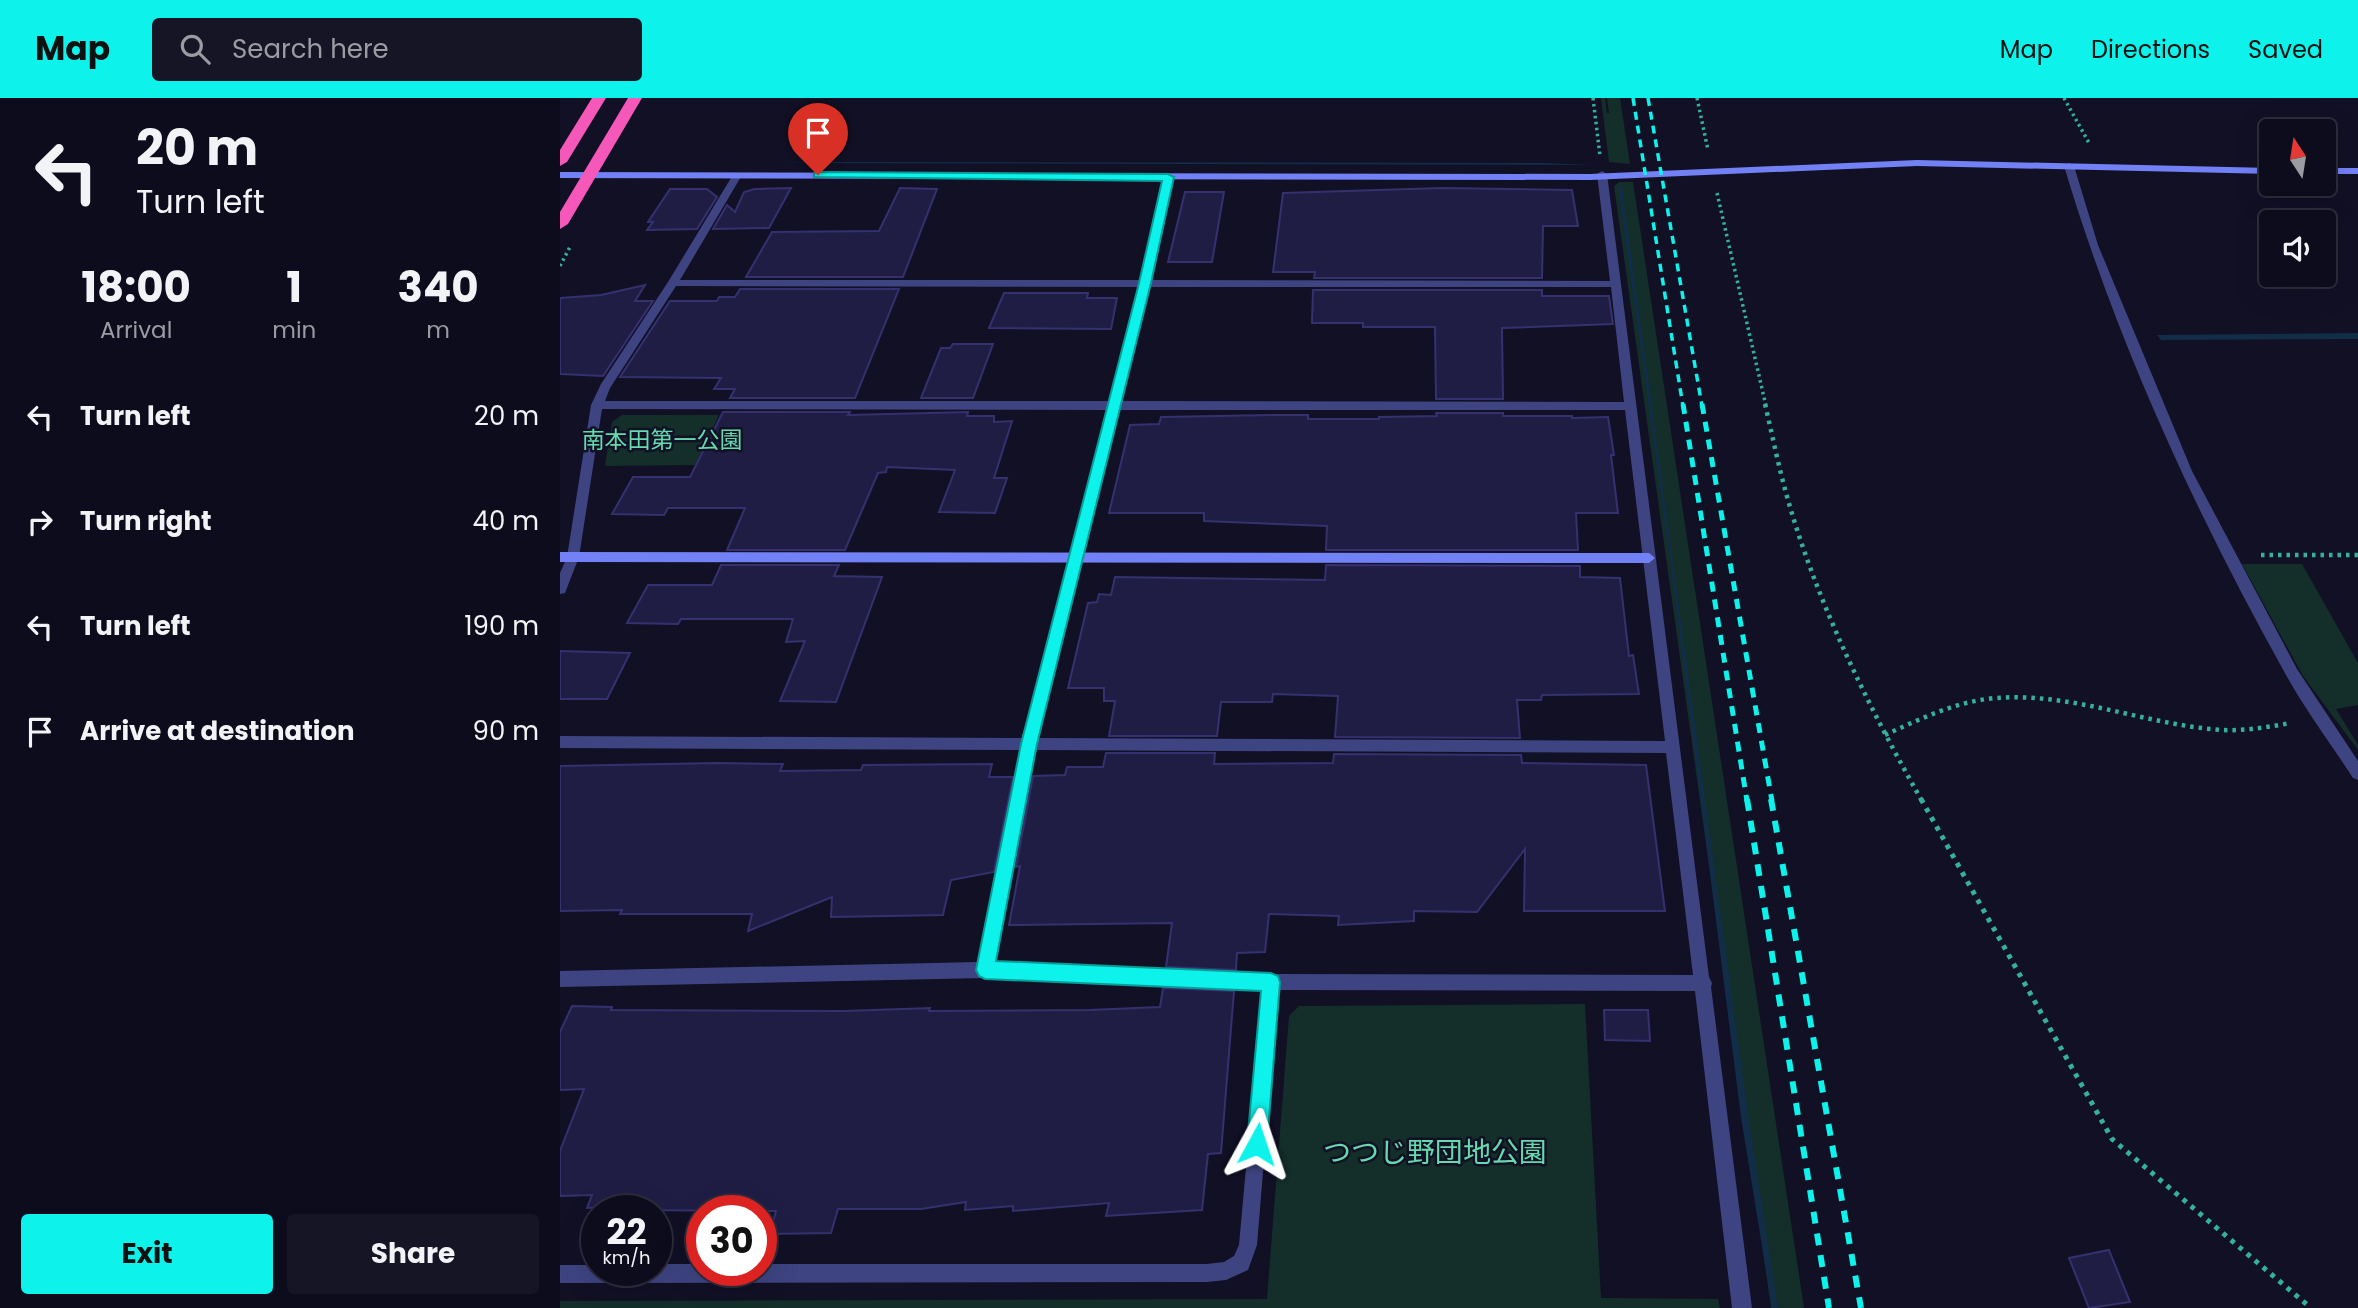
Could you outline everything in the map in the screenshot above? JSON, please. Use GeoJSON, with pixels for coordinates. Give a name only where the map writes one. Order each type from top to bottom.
{"type":"FeatureCollection","features":[{"type":"Feature","properties":{"kind":"highway"},"geometry":{"type":"LineString","coordinates":[[560,162],[599,98]]}},
{"type":"Feature","properties":{"kind":"highway"},"geometry":{"type":"LineString","coordinates":[[560,224],[635,98]]}},
{"type":"Feature","properties":{"kind":"street"},"geometry":{"type":"LineString","coordinates":[[560,175],[1590,177],[1602,174],[1713,172],[1883,163],[2259,171]]}},
{"type":"Feature","properties":{"kind":"street"},"geometry":{"type":"LineString","coordinates":[[2069,166],[2093,245],[2186,471],[2292,673],[2358,773]]}},
{"type":"Feature","properties":{"kind":"street"},"geometry":{"type":"LineString","coordinates":[[2336,172],[2358,171]]}},
{"type":"Feature","properties":{"kind":"street"},"geometry":{"type":"LineString","coordinates":[[1602,174],[1704,983],[1742,1308]]}},
{"type":"Feature","properties":{"kind":"street"},"geometry":{"type":"LineString","coordinates":[[560,589],[597,405],[605,387],[673,283],[737,175]]}},
{"type":"Feature","properties":{"kind":"street"},"geometry":{"type":"LineString","coordinates":[[985,970],[1029,744],[1074,556],[1145,283],[1168,177]]}},
{"type":"Feature","properties":{"kind":"street"},"geometry":{"type":"LineString","coordinates":[[673,283],[1616,284]]}},
{"type":"Feature","properties":{"kind":"street"},"geometry":{"type":"LineString","coordinates":[[597,405],[1631,406]]}},
{"type":"Feature","properties":{"kind":"street"},"geometry":{"type":"LineString","coordinates":[[566,557],[1649,558]]}},
{"type":"Feature","properties":{"kind":"street"},"geometry":{"type":"LineString","coordinates":[[560,742],[1674,747]]}},
{"type":"Feature","properties":{"kind":"street"},"geometry":{"type":"LineString","coordinates":[[560,979],[985,970],[1271,982],[1704,983]]}},
{"type":"Feature","properties":{"kind":"street"},"geometry":{"type":"LineString","coordinates":[[560,1273],[1226,1271],[1241,1263],[1248,1245],[1271,982]]}},
{"type":"Feature","properties":{"kind":"path"},"geometry":{"type":"LineString","coordinates":[[1594,98],[1602,174]]}},
{"type":"Feature","properties":{"kind":"path"},"geometry":{"type":"LineString","coordinates":[[1697,98],[1786,494],[1828,614],[1885,735],[2112,1139],[2311,1308]]}},
{"type":"Feature","properties":{"kind":"path"},"geometry":{"type":"LineString","coordinates":[[2064,98],[2102,167]]}},
{"type":"Feature","properties":{"kind":"path"},"geometry":{"type":"LineString","coordinates":[[2230,556],[2358,555]]}},
{"type":"Feature","properties":{"kind":"path"},"geometry":{"type":"LineString","coordinates":[[1885,735],[1933,713],[1994,698],[2070,702],[2221,730],[2320,719]]}},
{"type":"Feature","properties":{"kind":"green space"},"geometry":{"type":"Polygon","coordinates":[[[1601,98],[1605,98],[1609,113],[1607,98],[1620,98],[1630,164],[1609,162],[1601,98]]]}},
{"type":"Feature","properties":{"kind":"green space"},"geometry":{"type":"Polygon","coordinates":[[[1619,182],[1633,182],[1804,1308],[1771,1308],[1614,186],[1619,182]]]}},
{"type":"Feature","properties":{"kind":"green space","name":"南本田第一公園"},"geometry":{"type":"Polygon","coordinates":[[[622,415],[719,415],[695,465],[605,466],[612,422],[622,415]]]}},
{"type":"Feature","properties":{"kind":"green space"},"geometry":{"type":"Polygon","coordinates":[[[2242,564],[2302,564],[2358,663],[2358,705],[2336,709],[2358,745],[2358,750],[2303,676],[2242,564]]]}},
{"type":"Feature","properties":{"kind":"green space","name":"つつじ野団地公園"},"geometry":{"type":"Polygon","coordinates":[[[1585,1004],[1601,1298],[1718,1299],[1720,1308],[560,1308],[560,1301],[1267,1299],[1289,1016],[1299,1006],[1585,1004]]]}},
{"type":"Feature","properties":{"kind":"water"},"geometry":{"type":"Polygon","coordinates":[[[781,163],[1545,163],[1592,165],[781,163]]]}},
{"type":"Feature","properties":{"kind":"water"},"geometry":{"type":"Polygon","coordinates":[[[1618,186],[1622,187],[1748,1115],[1778,1308],[1772,1308],[1741,1117],[1670,559],[1618,186]]]}},
{"type":"Feature","properties":{"kind":"water"},"geometry":{"type":"Polygon","coordinates":[[[2358,333],[2358,339],[2161,340],[2157,335],[2358,333]]]}},
{"type":"Feature","properties":{"kind":"building"},"geometry":{"type":"Polygon","coordinates":[[[791,188],[769,228],[713,229],[727,205],[735,212],[744,192],[791,188]]]}},
{"type":"Feature","properties":{"kind":"building"},"geometry":{"type":"Polygon","coordinates":[[[900,188],[937,189],[903,277],[746,277],[772,232],[879,231],[900,188]]]}},
{"type":"Feature","properties":{"kind":"building"},"geometry":{"type":"Polygon","coordinates":[[[1442,188],[1572,190],[1578,226],[1543,226],[1542,278],[1314,278],[1315,272],[1273,272],[1283,193],[1442,188]]]}},
{"type":"Feature","properties":{"kind":"building"},"geometry":{"type":"Polygon","coordinates":[[[670,189],[707,189],[717,197],[697,229],[647,230],[653,222],[648,222],[670,189]]]}},
{"type":"Feature","properties":{"kind":"building"},"geometry":{"type":"Polygon","coordinates":[[[1185,192],[1224,192],[1212,262],[1168,262],[1185,192]]]}},
{"type":"Feature","properties":{"kind":"building"},"geometry":{"type":"Polygon","coordinates":[[[645,285],[635,301],[653,301],[603,376],[560,374],[560,298],[601,295],[645,285]]]}},
{"type":"Feature","properties":{"kind":"building"},"geometry":{"type":"Polygon","coordinates":[[[740,289],[899,289],[855,398],[730,398],[735,389],[714,389],[721,378],[620,377],[670,301],[717,301],[719,297],[735,297],[740,289]]]}},
{"type":"Feature","properties":{"kind":"building"},"geometry":{"type":"Polygon","coordinates":[[[1313,290],[1542,290],[1542,296],[1609,296],[1613,324],[1502,328],[1503,399],[1436,399],[1435,327],[1363,327],[1363,323],[1312,323],[1313,290]]]}},
{"type":"Feature","properties":{"kind":"building"},"geometry":{"type":"Polygon","coordinates":[[[1004,293],[1088,293],[1087,298],[1117,298],[1111,329],[989,328],[1004,293]]]}},
{"type":"Feature","properties":{"kind":"building"},"geometry":{"type":"Polygon","coordinates":[[[953,344],[993,344],[973,398],[921,398],[941,348],[950,348],[953,344]]]}},
{"type":"Feature","properties":{"kind":"building"},"geometry":{"type":"Polygon","coordinates":[[[723,412],[850,412],[848,415],[968,412],[967,416],[994,416],[994,422],[1012,421],[994,478],[1007,478],[995,513],[939,512],[955,470],[887,467],[886,472],[878,473],[845,550],[727,550],[745,508],[668,508],[664,515],[612,514],[633,477],[690,477],[723,412]]]}},
{"type":"Feature","properties":{"kind":"building"},"geometry":{"type":"Polygon","coordinates":[[[1436,413],[1608,417],[1618,513],[1576,513],[1578,550],[1326,550],[1327,526],[1204,521],[1204,513],[1109,513],[1130,425],[1159,424],[1161,417],[1308,415],[1308,419],[1379,419],[1437,416],[1436,413]]]}},
{"type":"Feature","properties":{"kind":"building"},"geometry":{"type":"Polygon","coordinates":[[[721,565],[839,565],[834,576],[882,577],[836,702],[780,701],[805,641],[786,642],[793,619],[681,619],[678,624],[627,623],[648,585],[712,585],[721,565]]]}},
{"type":"Feature","properties":{"kind":"building"},"geometry":{"type":"Polygon","coordinates":[[[1326,565],[1580,566],[1580,577],[1620,578],[1629,656],[1633,655],[1639,694],[1542,695],[1541,700],[1517,700],[1520,738],[1335,737],[1338,696],[1273,694],[1272,702],[1221,702],[1217,736],[1109,736],[1115,701],[1104,701],[1104,688],[1068,688],[1088,603],[1097,602],[1099,594],[1111,595],[1115,577],[1325,580],[1326,565]]]}},
{"type":"Feature","properties":{"kind":"building"},"geometry":{"type":"Polygon","coordinates":[[[560,651],[630,653],[607,699],[560,699],[560,651]]]}},
{"type":"Feature","properties":{"kind":"building"},"geometry":{"type":"Polygon","coordinates":[[[1106,753],[1215,753],[1214,764],[1333,763],[1334,754],[1521,755],[1522,763],[1646,765],[1665,911],[1524,911],[1525,849],[1477,912],[1414,911],[1414,921],[1338,925],[1339,916],[1269,914],[1265,952],[1237,953],[1236,970],[1166,967],[1172,923],[1009,925],[1020,866],[1016,867],[1033,776],[1065,775],[1067,767],[1103,767],[1106,753]]]}},
{"type":"Feature","properties":{"kind":"building"},"geometry":{"type":"Polygon","coordinates":[[[783,764],[780,771],[861,770],[863,765],[992,764],[989,777],[1013,777],[994,872],[951,880],[943,915],[831,917],[832,897],[748,931],[752,914],[560,911],[560,766],[783,764]]]}},
{"type":"Feature","properties":{"kind":"building"},"geometry":{"type":"Polygon","coordinates":[[[1163,988],[1234,991],[1221,1153],[1208,1154],[1202,1210],[1106,1216],[1109,1203],[1013,1211],[1013,1206],[965,1210],[966,1202],[921,1209],[838,1209],[831,1233],[777,1234],[777,1195],[686,1195],[686,1210],[672,1210],[672,1195],[560,1196],[560,1151],[584,1089],[560,1090],[560,1032],[572,1006],[612,1007],[611,1010],[844,1011],[930,1008],[929,1011],[1089,1010],[1160,1007],[1163,988]]]}},
{"type":"Feature","properties":{"kind":"building"},"geometry":{"type":"Polygon","coordinates":[[[1604,1010],[1648,1010],[1650,1041],[1605,1040],[1604,1010]]]}},
{"type":"Feature","properties":{"kind":"building"},"geometry":{"type":"Polygon","coordinates":[[[2109,1250],[2130,1302],[2089,1308],[2069,1258],[2109,1250]]]}},
{"type":"Feature","properties":{"kind":"railway"},"geometry":{"type":"LineString","coordinates":[[1633,98],[1683,406]]}},
{"type":"Feature","properties":{"kind":"railway"},"geometry":{"type":"LineString","coordinates":[[1648,98],[1702,406]]}},
{"type":"Feature","properties":{"kind":"railway"},"geometry":{"type":"LineString","coordinates":[[1683,404],[1747,801]]}},
{"type":"Feature","properties":{"kind":"railway"},"geometry":{"type":"LineString","coordinates":[[1702,404],[1772,801]]}},
{"type":"Feature","properties":{"kind":"railway"},"geometry":{"type":"LineString","coordinates":[[1747,799],[1829,1308]]}},
{"type":"Feature","properties":{"kind":"railway"},"geometry":{"type":"LineString","coordinates":[[1771,799],[1861,1308]]}},
{"type":"Feature","properties":{"kind":"route"},"geometry":{"type":"LineString","coordinates":[[818,175],[1168,177],[1145,283],[1074,556],[1029,744],[985,970],[1271,982],[1257,1144]]}}]}
